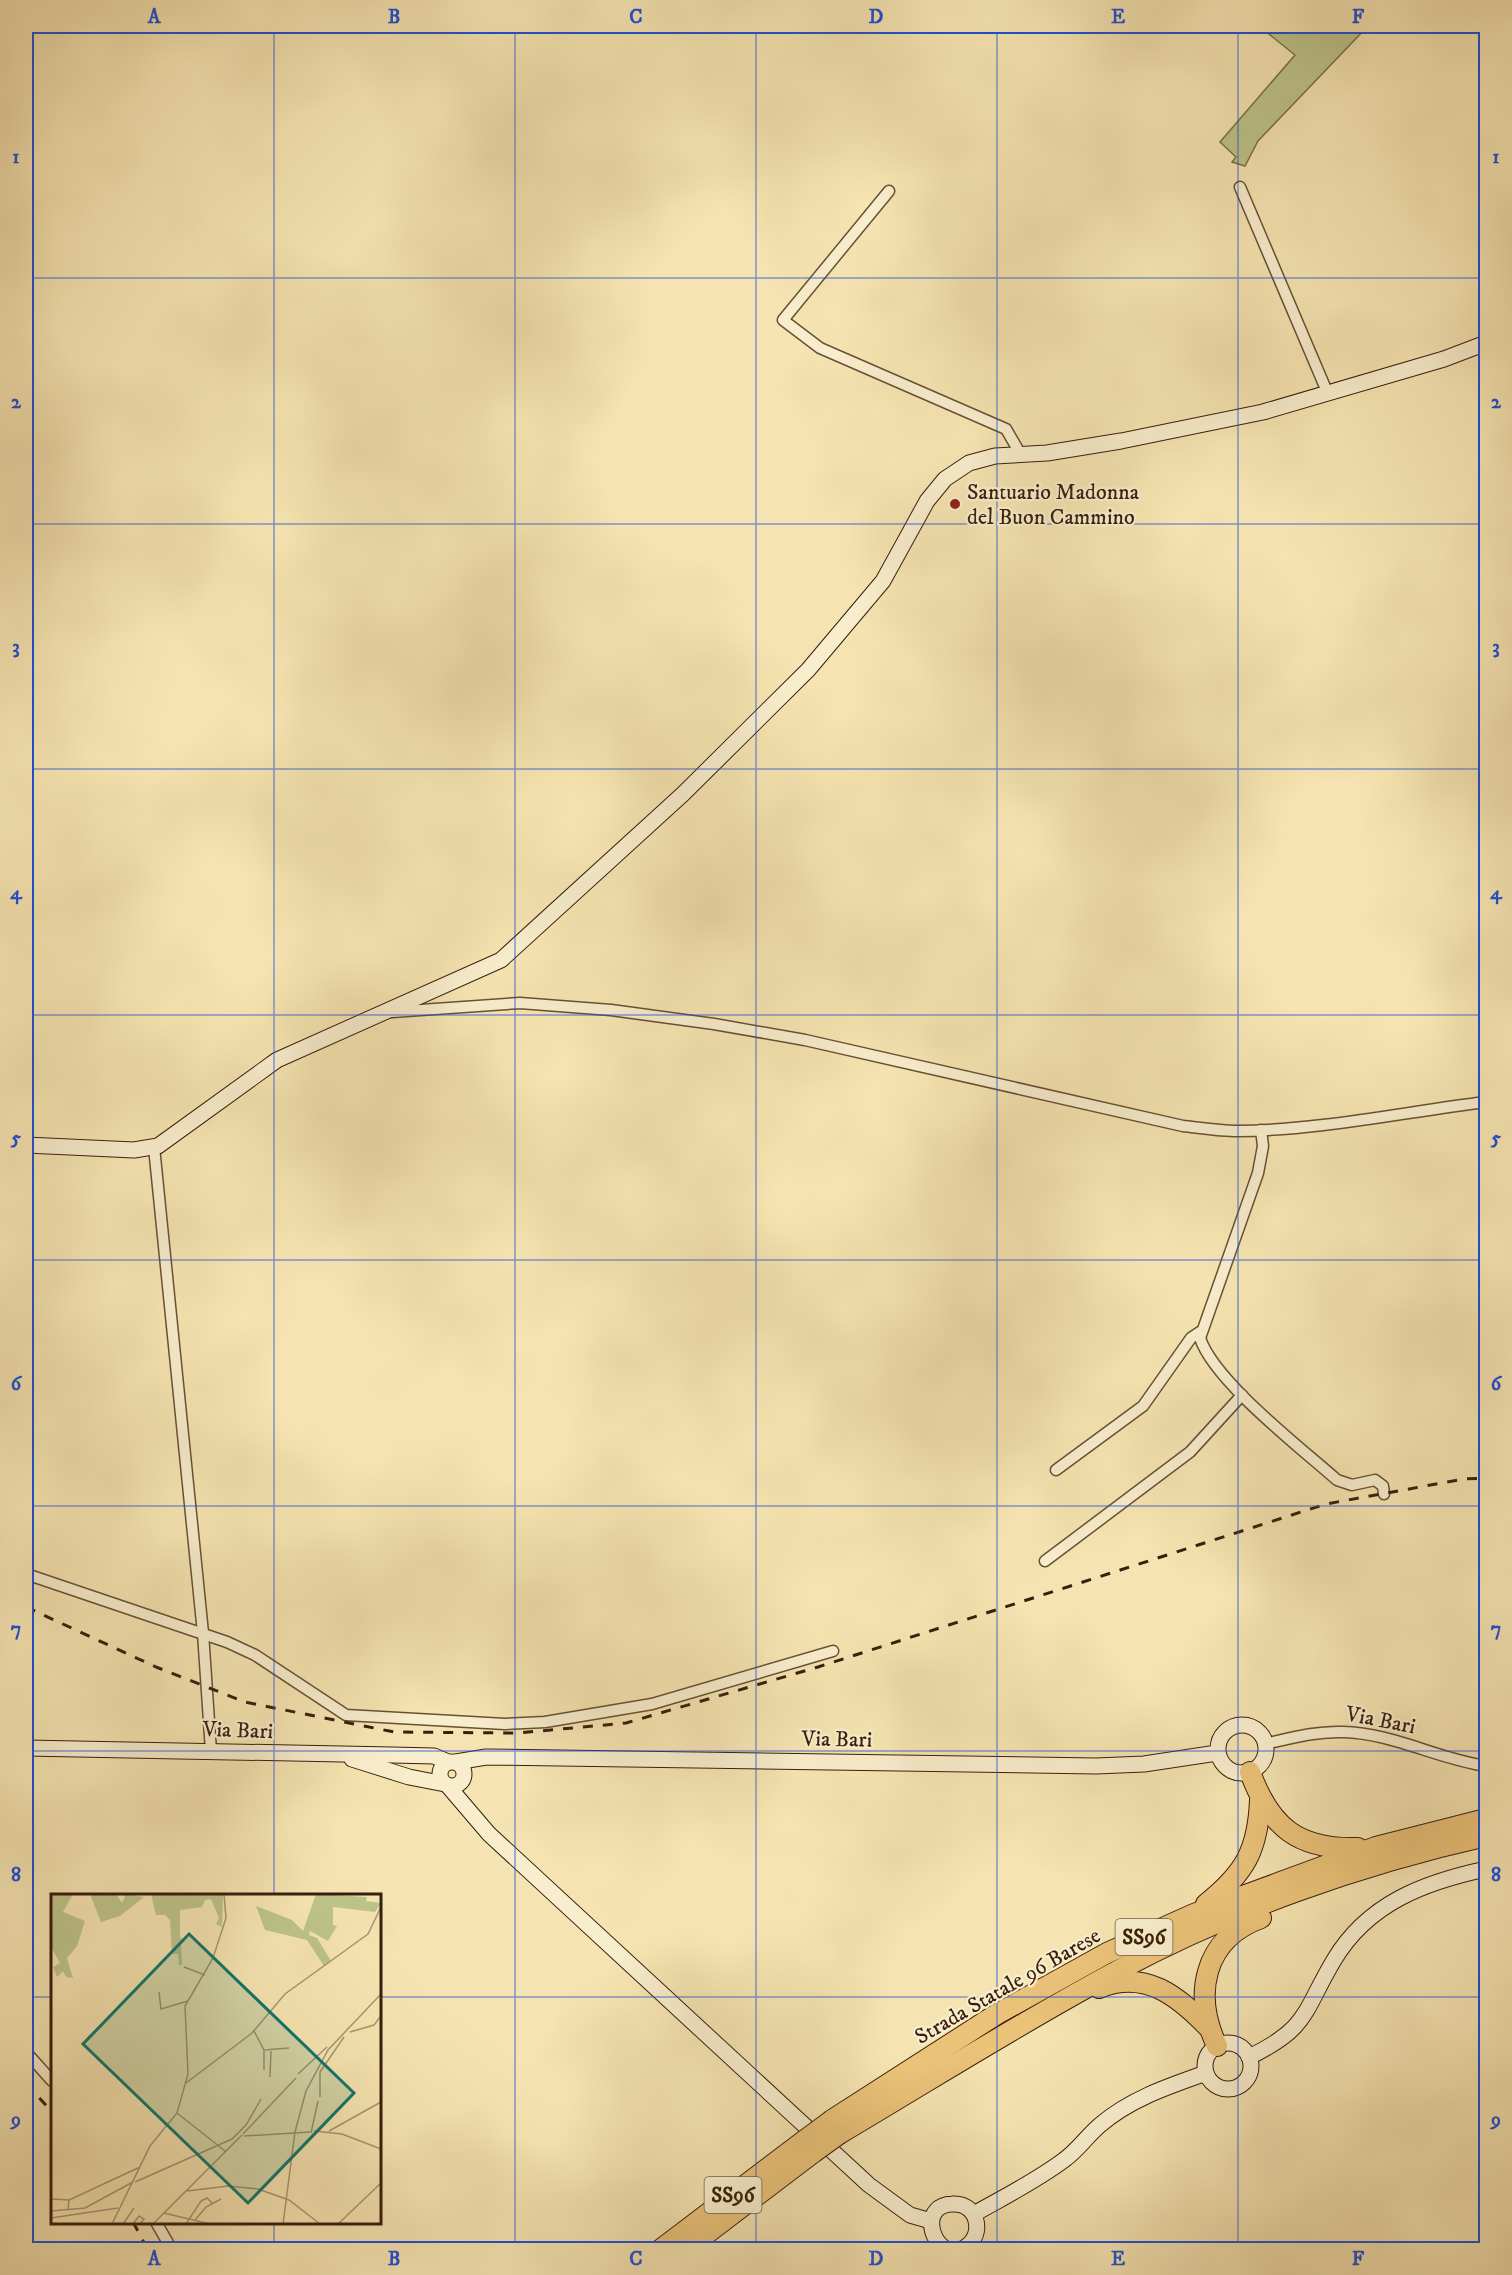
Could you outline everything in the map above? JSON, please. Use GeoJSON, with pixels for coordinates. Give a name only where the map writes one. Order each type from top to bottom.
{"type":"FeatureCollection","features":[{"type":"Feature","properties":{"kind":"highway"},"geometry":{"type":"LineString","coordinates":[[1250,1772],[1260,1800],[1285,1829],[1310,1844],[1377,1856]]}},
{"type":"Feature","properties":{"kind":"highway"},"geometry":{"type":"LineString","coordinates":[[1194,1914],[1226,1888],[1251,1854],[1259,1824],[1260,1800]]}},
{"type":"Feature","properties":{"kind":"highway","name":"Strada Statale 96 Barese"},"geometry":{"type":"LineString","coordinates":[[660,2250],[1046,1985],[1107,1953],[1194,1914],[1486,1819]]}},
{"type":"Feature","properties":{"kind":"highway","name":"Strada Statale 96 Barese"},"geometry":{"type":"LineString","coordinates":[[836,2127],[1118,1970],[1200,1930],[1377,1856],[1486,1836]]}},
{"type":"Feature","properties":{"kind":"highway"},"geometry":{"type":"LineString","coordinates":[[1217,2046],[1208,2027],[1204,2001],[1208,1970],[1215,1955],[1237,1930],[1255,1920],[1320,1896],[1377,1856]]}},
{"type":"Feature","properties":{"kind":"highway"},"geometry":{"type":"LineString","coordinates":[[1058,2004],[1105,1985],[1140,1983],[1173,1994],[1208,2027]]}},
{"type":"Feature","properties":{"kind":"highway","name":"Strada Statale 96 Barese"},"geometry":{"type":"LineString","coordinates":[[685,2250],[810,2146]]}},
{"type":"Feature","properties":{"kind":"main road"},"geometry":{"type":"LineString","coordinates":[[26,1145],[134,1150],[154,1147],[277,1060],[501,960],[683,794],[808,670],[850,623],[883,581],[927,501],[945,479],[969,463],[995,456],[1021,455],[1121,441],[1263,412],[1444,359],[1486,343]]}},
{"type":"Feature","properties":{"kind":"main road"},"geometry":{"type":"LineString","coordinates":[[1237,1725],[1252,1727],[1263,1737],[1265,1744],[1261,1764],[1250,1772],[1229,1770],[1223,1765],[1217,1752],[1224,1732],[1237,1725]]}},
{"type":"Feature","properties":{"kind":"main road","name":"Via Bari"},"geometry":{"type":"LineString","coordinates":[[26,1748],[434,1756],[452,1762],[474,1757],[844,1760],[1096,1766],[1144,1764],[1217,1752]]}},
{"type":"Feature","properties":{"kind":"main road"},"geometry":{"type":"LineString","coordinates":[[340,1755],[409,1777],[455,1782],[496,1758]]}},
{"type":"Feature","properties":{"kind":"main road"},"geometry":{"type":"LineString","coordinates":[[455,1782],[464,1770],[452,1762],[440,1770],[440,1778],[455,1782],[474,1818],[869,2185],[910,2215],[931,2221]]}},
{"type":"Feature","properties":{"kind":"main road"},"geometry":{"type":"LineString","coordinates":[[1249,2057],[1274,2045],[1295,2029],[1307,2013],[1334,1959],[1373,1916],[1397,1898],[1426,1884],[1486,1869]]}},
{"type":"Feature","properties":{"kind":"main road"},"geometry":{"type":"LineString","coordinates":[[1232,2044],[1239,2046],[1249,2057],[1249,2077],[1233,2089],[1214,2084],[1206,2073],[1206,2060],[1217,2046],[1232,2044]]}},
{"type":"Feature","properties":{"kind":"main road"},"geometry":{"type":"LineString","coordinates":[[974,2214],[1041,2177],[1067,2158],[1100,2125],[1122,2109],[1166,2087],[1206,2073]]}},
{"type":"Feature","properties":{"kind":"main road"},"geometry":{"type":"LineString","coordinates":[[954,2203],[969,2208],[974,2214],[978,2230],[970,2244],[959,2249],[936,2242],[932,2236],[931,2221],[940,2208],[954,2203]]}},
{"type":"Feature","properties":{"kind":"street"},"geometry":{"type":"LineString","coordinates":[[1240,188],[1328,394]]}},
{"type":"Feature","properties":{"kind":"street"},"geometry":{"type":"LineString","coordinates":[[889,191],[783,320],[820,348],[1006,429],[1021,455]]}},
{"type":"Feature","properties":{"kind":"street"},"geometry":{"type":"LineString","coordinates":[[388,1012],[520,1003],[611,1010],[714,1024],[805,1040],[1183,1126],[1237,1131],[1334,1123],[1486,1102]]}},
{"type":"Feature","properties":{"kind":"street"},"geometry":{"type":"LineString","coordinates":[[1261,1130],[1263,1146],[1258,1173],[1200,1332],[1202,1345],[1242,1395],[1336,1480],[1352,1485],[1375,1480],[1380,1482],[1384,1494]]}},
{"type":"Feature","properties":{"kind":"street"},"geometry":{"type":"LineString","coordinates":[[154,1147],[202,1633],[211,1751]]}},
{"type":"Feature","properties":{"kind":"street"},"geometry":{"type":"LineString","coordinates":[[1056,1470],[1143,1406],[1191,1338],[1200,1332]]}},
{"type":"Feature","properties":{"kind":"street"},"geometry":{"type":"LineString","coordinates":[[1045,1561],[1191,1452],[1242,1395]]}},
{"type":"Feature","properties":{"kind":"street"},"geometry":{"type":"LineString","coordinates":[[26,1575],[202,1633],[255,1654],[346,1715],[428,1722],[545,1722],[652,1704],[833,1651]]}},
{"type":"Feature","properties":{"kind":"street","name":"Via Bari"},"geometry":{"type":"LineString","coordinates":[[1265,1744],[1317,1733],[1344,1732],[1387,1739],[1486,1766]]}},
{"type":"Feature","properties":{"kind":"street"},"geometry":{"type":"LineString","coordinates":[[26,2052],[51,2080]]}},
{"type":"Feature","properties":{"kind":"street"},"geometry":{"type":"LineString","coordinates":[[157,2224],[172,2250]]}},
{"type":"Feature","properties":{"kind":"green space"},"geometry":{"type":"Polygon","coordinates":[[[1259,26],[1368,26],[1258,141],[1245,166],[1232,162],[1236,157],[1220,142],[1295,55],[1259,26]]]}},
{"type":"Feature","properties":{"kind":"railway"},"geometry":{"type":"LineString","coordinates":[[26,1607],[156,1667],[245,1702],[394,1732],[518,1733],[626,1723],[818,1667],[1326,1504],[1464,1479],[1486,1478]]}},
{"type":"Feature","properties":{"kind":"railway"},"geometry":{"type":"LineString","coordinates":[[26,2083],[51,2111]]}},
{"type":"Feature","properties":{"kind":"railway"},"geometry":{"type":"LineString","coordinates":[[134,2224],[148,2250]]}},
{"type":"Feature","properties":{"kind":"place","name":"Santuario Madonna del Buon Cammino"},"geometry":{"type":"Point","coordinates":[955,504]}}]}
